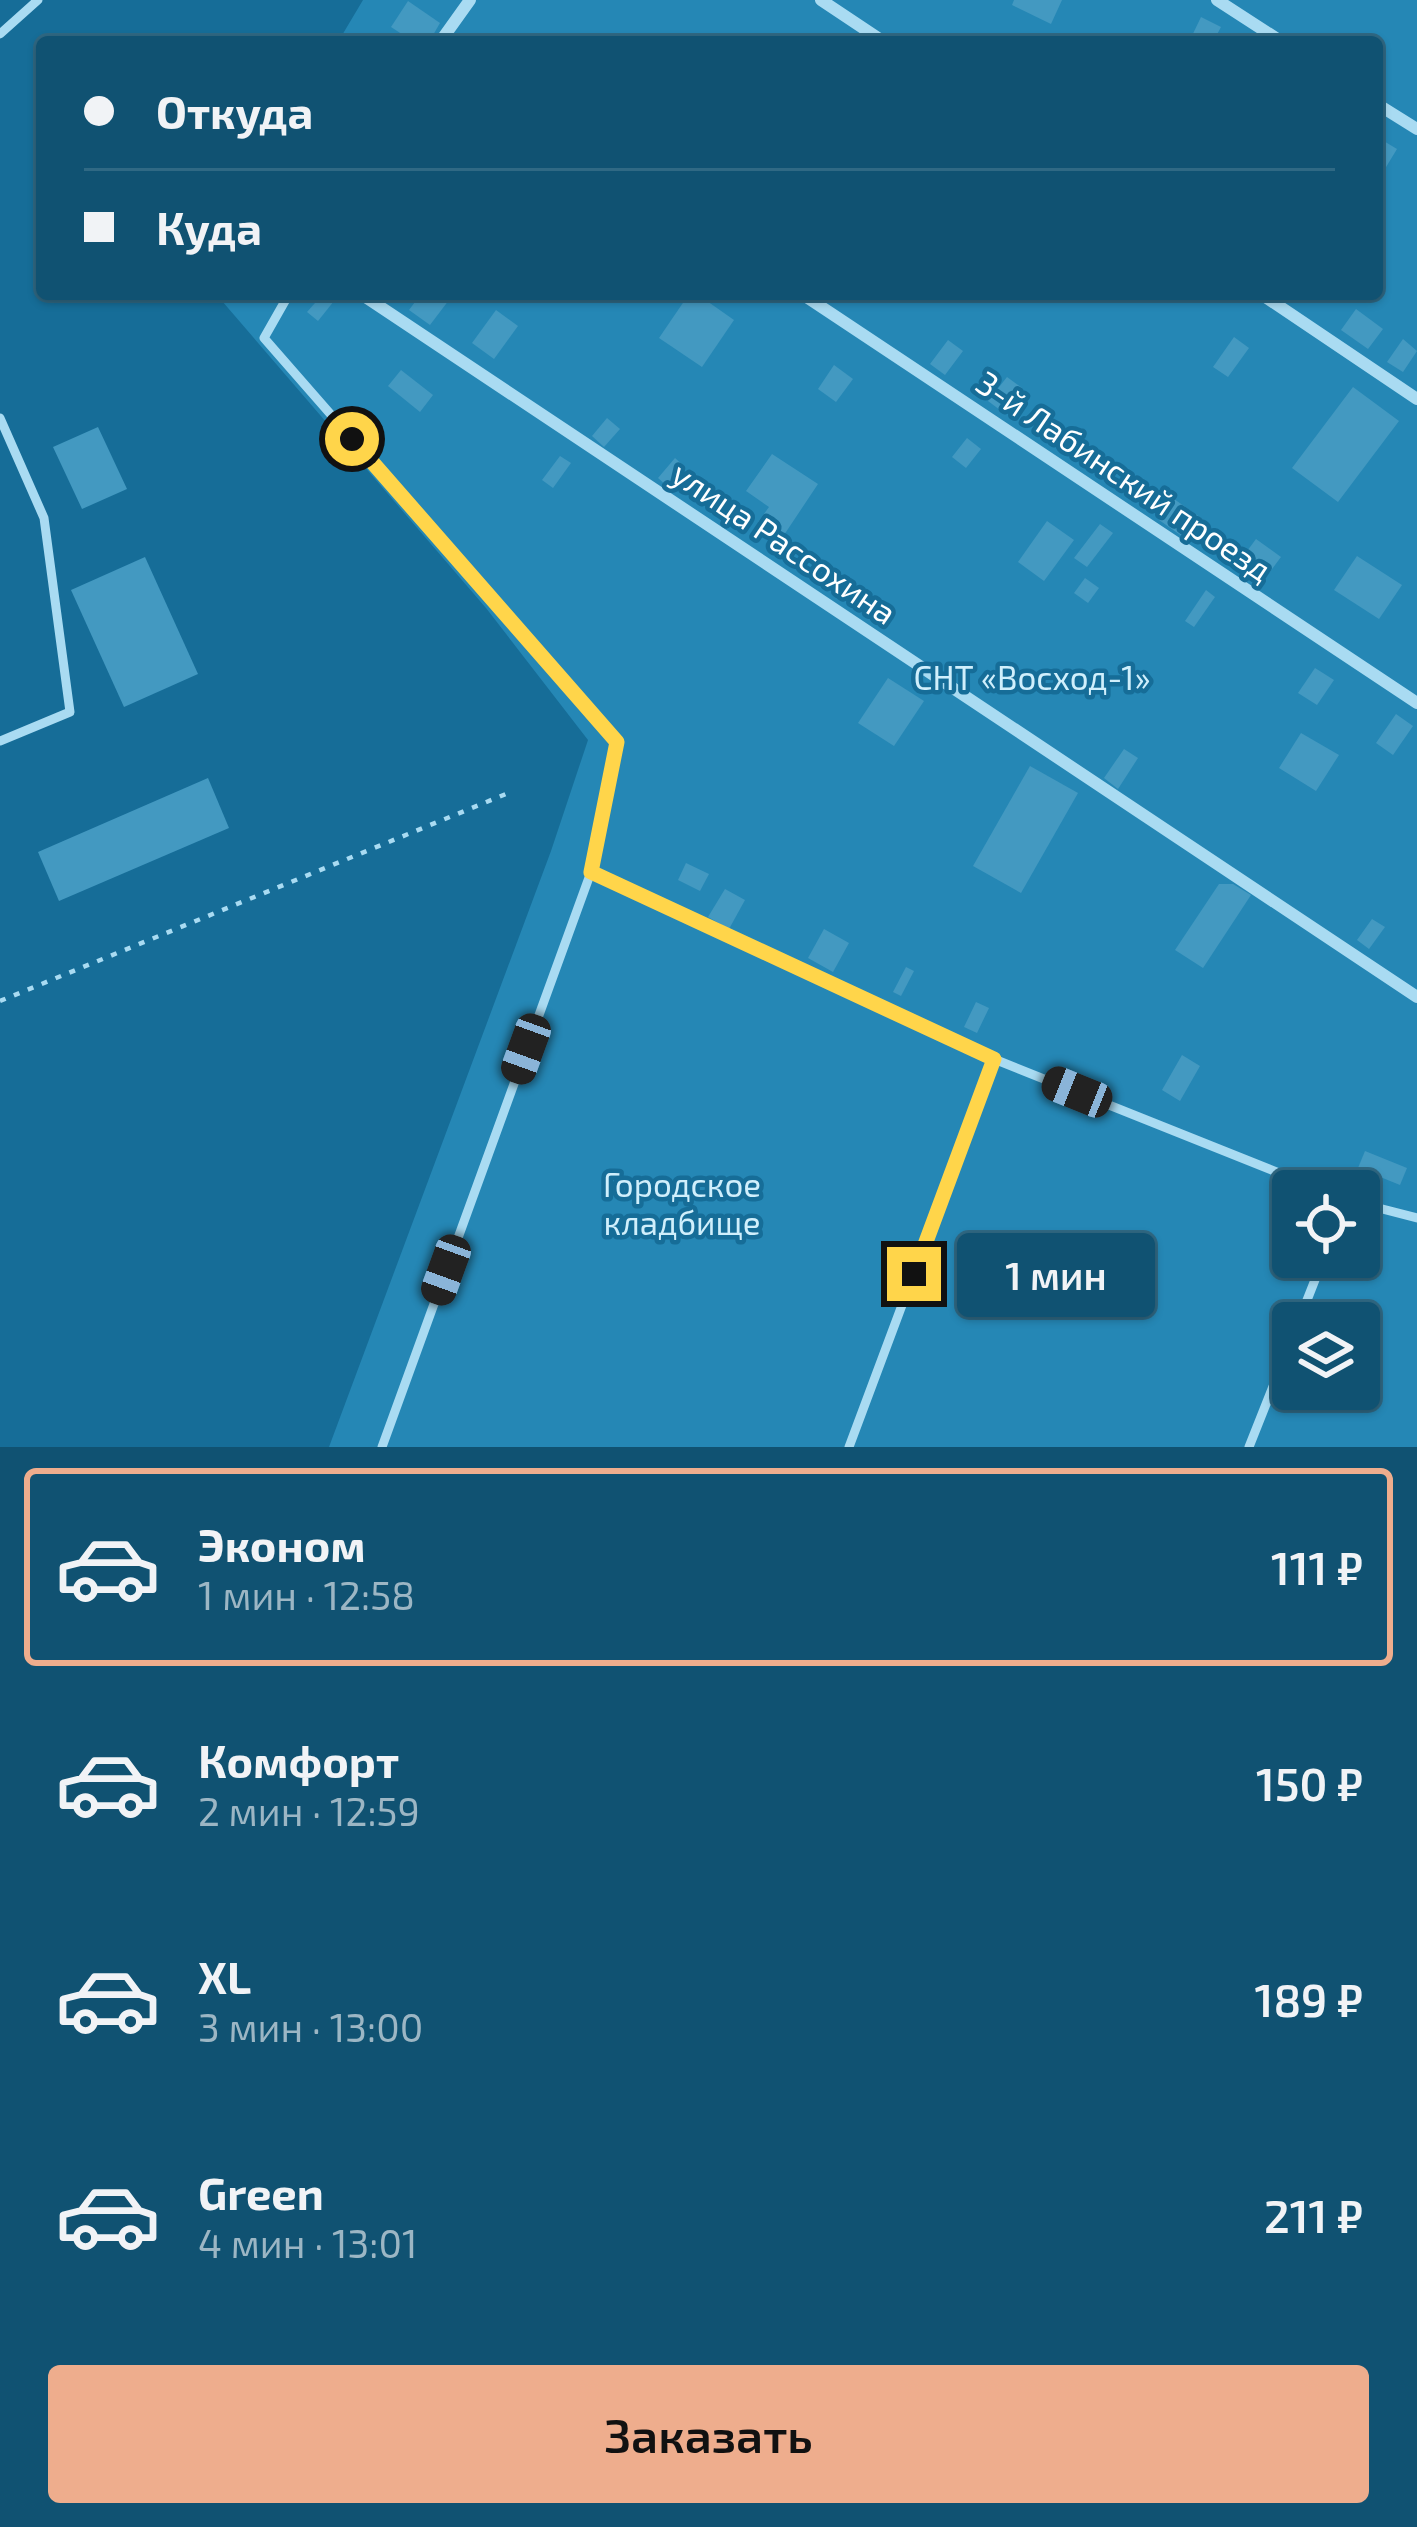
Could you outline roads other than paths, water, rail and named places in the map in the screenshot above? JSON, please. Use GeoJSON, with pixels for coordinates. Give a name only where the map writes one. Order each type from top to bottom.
{"type":"FeatureCollection","features":[{"type":"Feature","properties":{"kind":"street"},"geometry":{"type":"LineString","coordinates":[[444,36],[470,0]]}},
{"type":"Feature","properties":{"kind":"street"},"geometry":{"type":"LineString","coordinates":[[821,0],[875,36]]}},
{"type":"Feature","properties":{"kind":"street"},"geometry":{"type":"LineString","coordinates":[[1217,0],[1273,36]]}},
{"type":"Feature","properties":{"kind":"street"},"geometry":{"type":"LineString","coordinates":[[1383,108],[1417,129]]}},
{"type":"Feature","properties":{"kind":"street","name":"улица Рассохина"},"geometry":{"type":"LineString","coordinates":[[370,300],[1417,997]]}},
{"type":"Feature","properties":{"kind":"street","name":"3-й Лабинский проезд"},"geometry":{"type":"LineString","coordinates":[[811,300],[1417,703]]}},
{"type":"Feature","properties":{"kind":"street"},"geometry":{"type":"LineString","coordinates":[[1270,300],[1417,399]]}},
{"type":"Feature","properties":{"kind":"lane"},"geometry":{"type":"LineString","coordinates":[[0,34],[38,0]]}},
{"type":"Feature","properties":{"kind":"lane"},"geometry":{"type":"LineString","coordinates":[[285,300],[263,338],[617,742],[591,872],[382,1447]]}},
{"type":"Feature","properties":{"kind":"lane"},"geometry":{"type":"LineString","coordinates":[[0,418],[44,518],[70,712],[0,741]]}},
{"type":"Feature","properties":{"kind":"lane"},"geometry":{"type":"LineString","coordinates":[[591,872],[994,1059],[1272,1170]]}},
{"type":"Feature","properties":{"kind":"lane"},"geometry":{"type":"LineString","coordinates":[[850,1447],[994,1059]]}},
{"type":"Feature","properties":{"kind":"lane"},"geometry":{"type":"LineString","coordinates":[[1380,1209],[1417,1219]]}},
{"type":"Feature","properties":{"kind":"lane"},"geometry":{"type":"LineString","coordinates":[[1250,1447],[1272,1390]]}},
{"type":"Feature","properties":{"kind":"park label","name":"СНТ «Восход-1»"},"geometry":{"type":"Point","coordinates":[1032,678]}},
{"type":"Feature","properties":{"kind":"park label","name":"Городское кладбище"},"geometry":{"type":"Point","coordinates":[682,1204]}}]}
